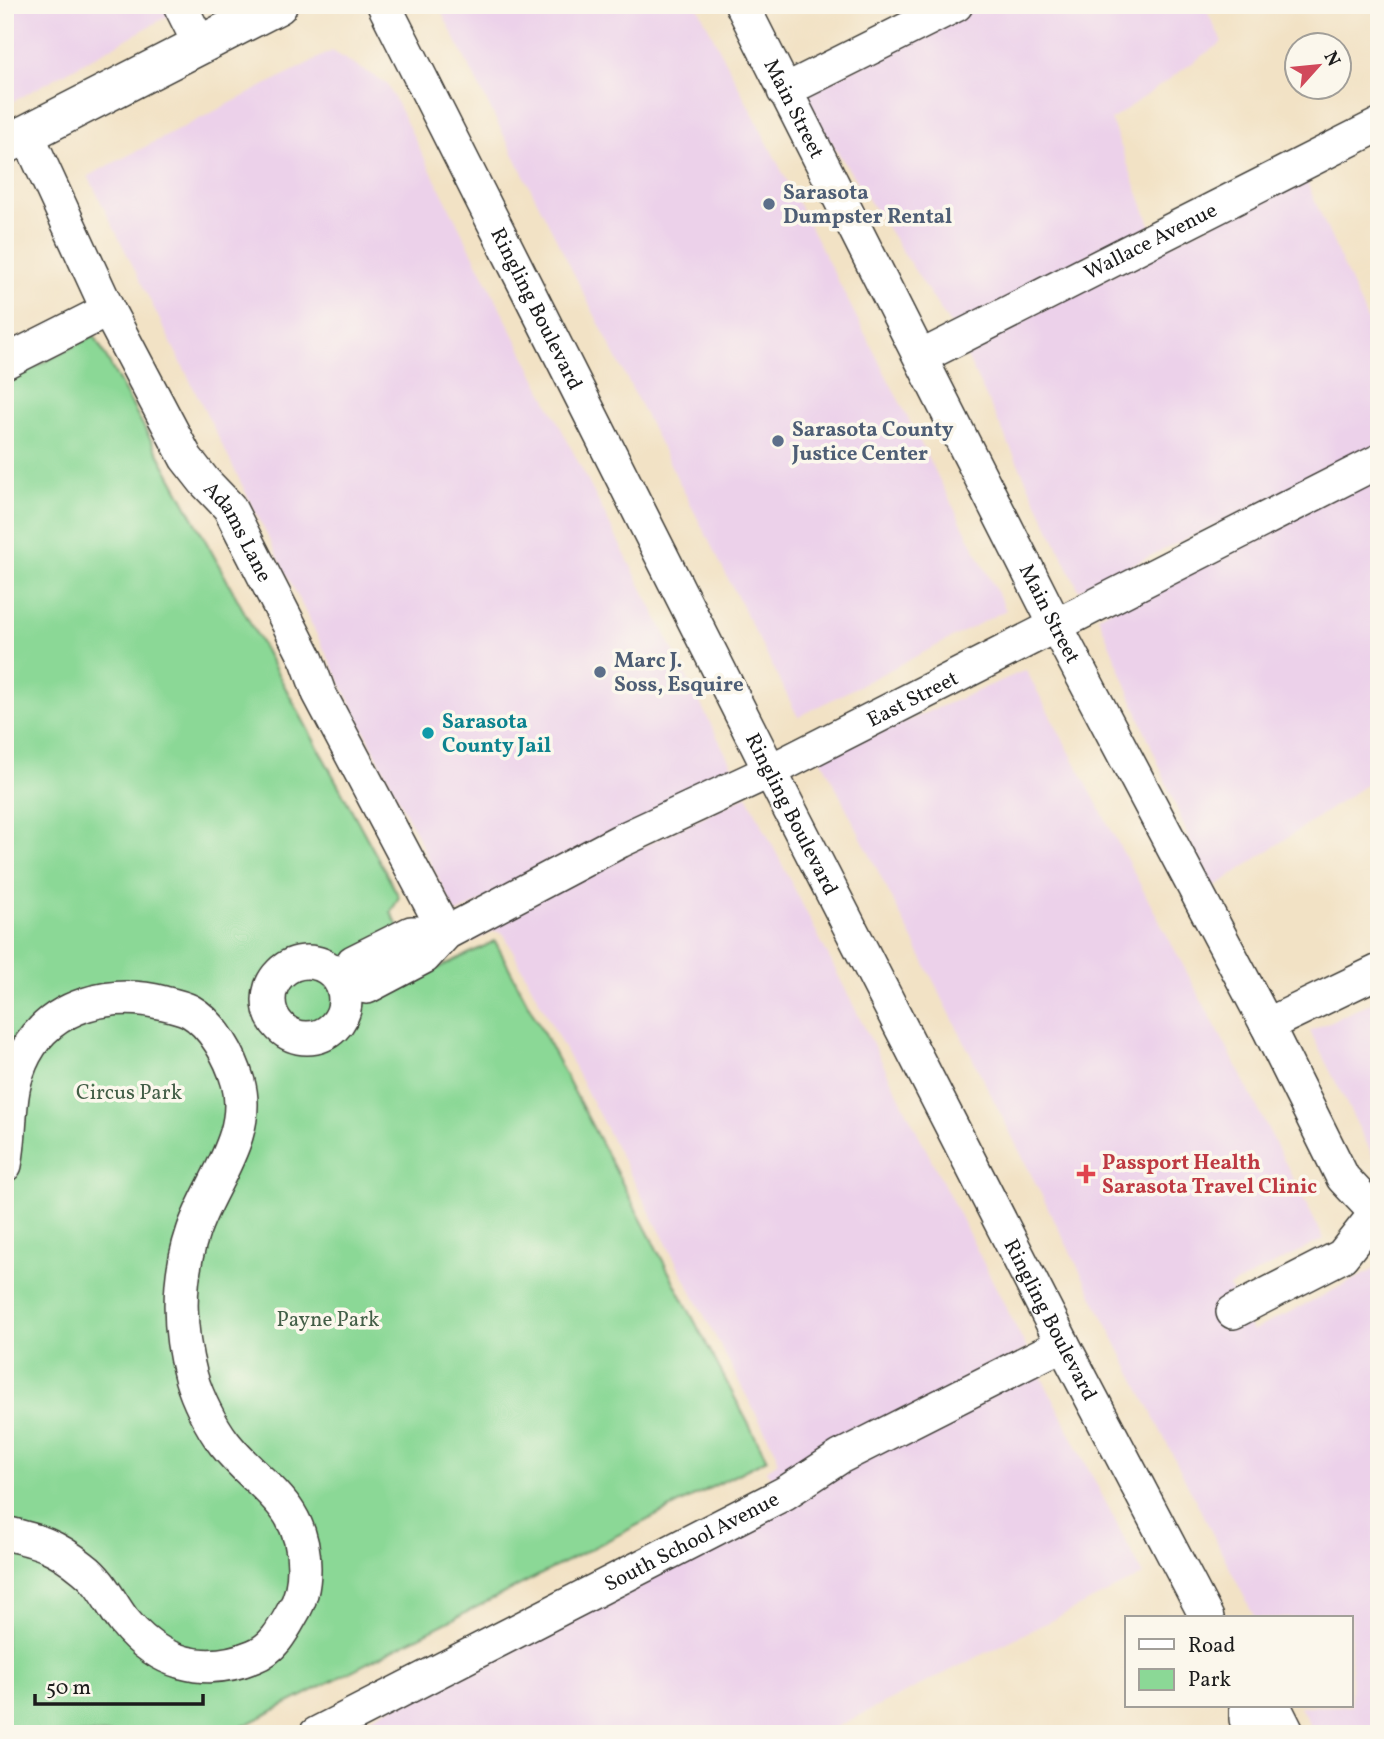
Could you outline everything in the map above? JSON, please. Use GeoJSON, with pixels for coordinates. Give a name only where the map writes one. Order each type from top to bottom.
{"type":"FeatureCollection","features":[{"type":"Feature","properties":{"kind":"main road"},"geometry":{"type":"LineString","coordinates":[[16,139],[278,5]]}},
{"type":"Feature","properties":{"kind":"street"},"geometry":{"type":"LineString","coordinates":[[180,5],[200,45]]}},
{"type":"Feature","properties":{"kind":"street","name":"Ringling Boulevard"},"geometry":{"type":"LineString","coordinates":[[384,5],[770,771],[1063,1344],[1206,1616]]}},
{"type":"Feature","properties":{"kind":"street","name":"Main Street"},"geometry":{"type":"LineString","coordinates":[[742,5],[1056,626],[1267,1025],[1343,1178],[1377,1212]]}},
{"type":"Feature","properties":{"kind":"street"},"geometry":{"type":"LineString","coordinates":[[784,91],[956,5]]}},
{"type":"Feature","properties":{"kind":"street","name":"Wallace Avenue"},"geometry":{"type":"LineString","coordinates":[[920,357],[1379,125]]}},
{"type":"Feature","properties":{"kind":"street","name":"Adams Lane"},"geometry":{"type":"LineString","coordinates":[[16,139],[186,457],[229,507],[307,660],[319,693],[446,933]]}},
{"type":"Feature","properties":{"kind":"street"},"geometry":{"type":"LineString","coordinates":[[5,362],[108,310]]}},
{"type":"Feature","properties":{"kind":"street","name":"East Street"},"geometry":{"type":"LineString","coordinates":[[342,984],[367,988],[424,957],[446,933],[620,841],[770,771],[1379,461]]}},
{"type":"Feature","properties":{"kind":"street"},"geometry":{"type":"LineString","coordinates":[[1267,1025],[1379,971]]}},
{"type":"Feature","properties":{"kind":"street"},"geometry":{"type":"LineString","coordinates":[[5,1165],[10,1104],[16,1077],[26,1052],[46,1027],[76,1006],[114,998],[146,998],[191,1012],[211,1030],[229,1058],[239,1084],[241,1111],[234,1143],[192,1232],[180,1292],[183,1335],[192,1380],[222,1441],[249,1471],[277,1496],[295,1519],[304,1549],[304,1587],[277,1640],[256,1656],[216,1667],[177,1662],[149,1647],[123,1620],[101,1585],[85,1569],[47,1543],[5,1533]]}},
{"type":"Feature","properties":{"kind":"street"},"geometry":{"type":"LineString","coordinates":[[1233,1312],[1342,1256],[1377,1212]]}},
{"type":"Feature","properties":{"kind":"street","name":"South School Avenue"},"geometry":{"type":"LineString","coordinates":[[316,1734],[785,1493],[840,1457],[1063,1344]]}},
{"type":"Feature","properties":{"kind":"street"},"geometry":{"type":"LineString","coordinates":[[1246,1708],[1246,1718],[1253,1734]]}},
{"type":"Feature","properties":{"kind":"street"},"geometry":{"type":"LineString","coordinates":[[1275,1708],[1288,1734]]}},
{"type":"Feature","properties":{"kind":"shaded area"},"geometry":{"type":"Polygon","coordinates":[[[5,5],[166,5],[170,15],[5,106],[5,5]]]}},
{"type":"Feature","properties":{"kind":"shaded area"},"geometry":{"type":"Polygon","coordinates":[[[438,5],[697,5],[1006,610],[798,717],[438,5]]]}},
{"type":"Feature","properties":{"kind":"shaded area"},"geometry":{"type":"Polygon","coordinates":[[[981,5],[1204,5],[1222,42],[1111,120],[1151,227],[956,326],[949,323],[801,96],[981,5]]]}},
{"type":"Feature","properties":{"kind":"shaded area"},"geometry":{"type":"Polygon","coordinates":[[[332,51],[387,84],[736,774],[456,914],[88,176],[332,51]]]}},
{"type":"Feature","properties":{"kind":"shaded area"},"geometry":{"type":"Polygon","coordinates":[[[1304,176],[1379,347],[1379,447],[1079,590],[966,355],[967,349],[1304,176]]]}},
{"type":"Feature","properties":{"kind":"shaded area"},"geometry":{"type":"Polygon","coordinates":[[[1379,474],[1379,776],[1210,890],[1098,616],[1379,474]]]}},
{"type":"Feature","properties":{"kind":"shaded area"},"geometry":{"type":"Polygon","coordinates":[[[1026,670],[1226,1046],[1324,1239],[1229,1287],[1252,1331],[1379,1267],[1379,1734],[1314,1734],[1301,1708],[1352,1708],[1352,1616],[1254,1616],[821,758],[1026,670]]]}},
{"type":"Feature","properties":{"kind":"shaded area"},"geometry":{"type":"Polygon","coordinates":[[[747,795],[1027,1349],[775,1485],[766,1470],[777,1463],[777,1454],[505,936],[494,931],[472,942],[467,934],[747,795]]]}},
{"type":"Feature","properties":{"kind":"shaded area"},"geometry":{"type":"Polygon","coordinates":[[[1379,999],[1379,1162],[1374,1158],[1310,1031],[1379,999]]]}},
{"type":"Feature","properties":{"kind":"shaded area"},"geometry":{"type":"Polygon","coordinates":[[[1038,1370],[1143,1575],[822,1734],[341,1734],[846,1467],[1038,1370]]]}},
{"type":"Feature","properties":{"kind":"green space","name":"Payne Park"},"geometry":{"type":"Polygon","coordinates":[[[94,335],[399,897],[391,912],[422,976],[495,941],[767,1459],[228,1734],[5,1734],[5,383],[94,335]]]}},
{"type":"Feature","properties":{"kind":"place","name":"Sarasota Dumpster Rental"},"geometry":{"type":"Point","coordinates":[769,204]}},
{"type":"Feature","properties":{"kind":"place","name":"Sarasota County Justice Center"},"geometry":{"type":"Point","coordinates":[778,441]}},
{"type":"Feature","properties":{"kind":"place","name":"Marc J. Soss, Esquire"},"geometry":{"type":"Point","coordinates":[600,672]}},
{"type":"Feature","properties":{"kind":"place","name":"Sarasota County Jail"},"geometry":{"type":"Point","coordinates":[428,733]}},
{"type":"Feature","properties":{"kind":"place","name":"Passport Health Sarasota Travel Clinic"},"geometry":{"type":"Point","coordinates":[1086,1174]}},
{"type":"Feature","properties":{"kind":"park label","name":"Circus Park"},"geometry":{"type":"Point","coordinates":[129,1092]}}]}
